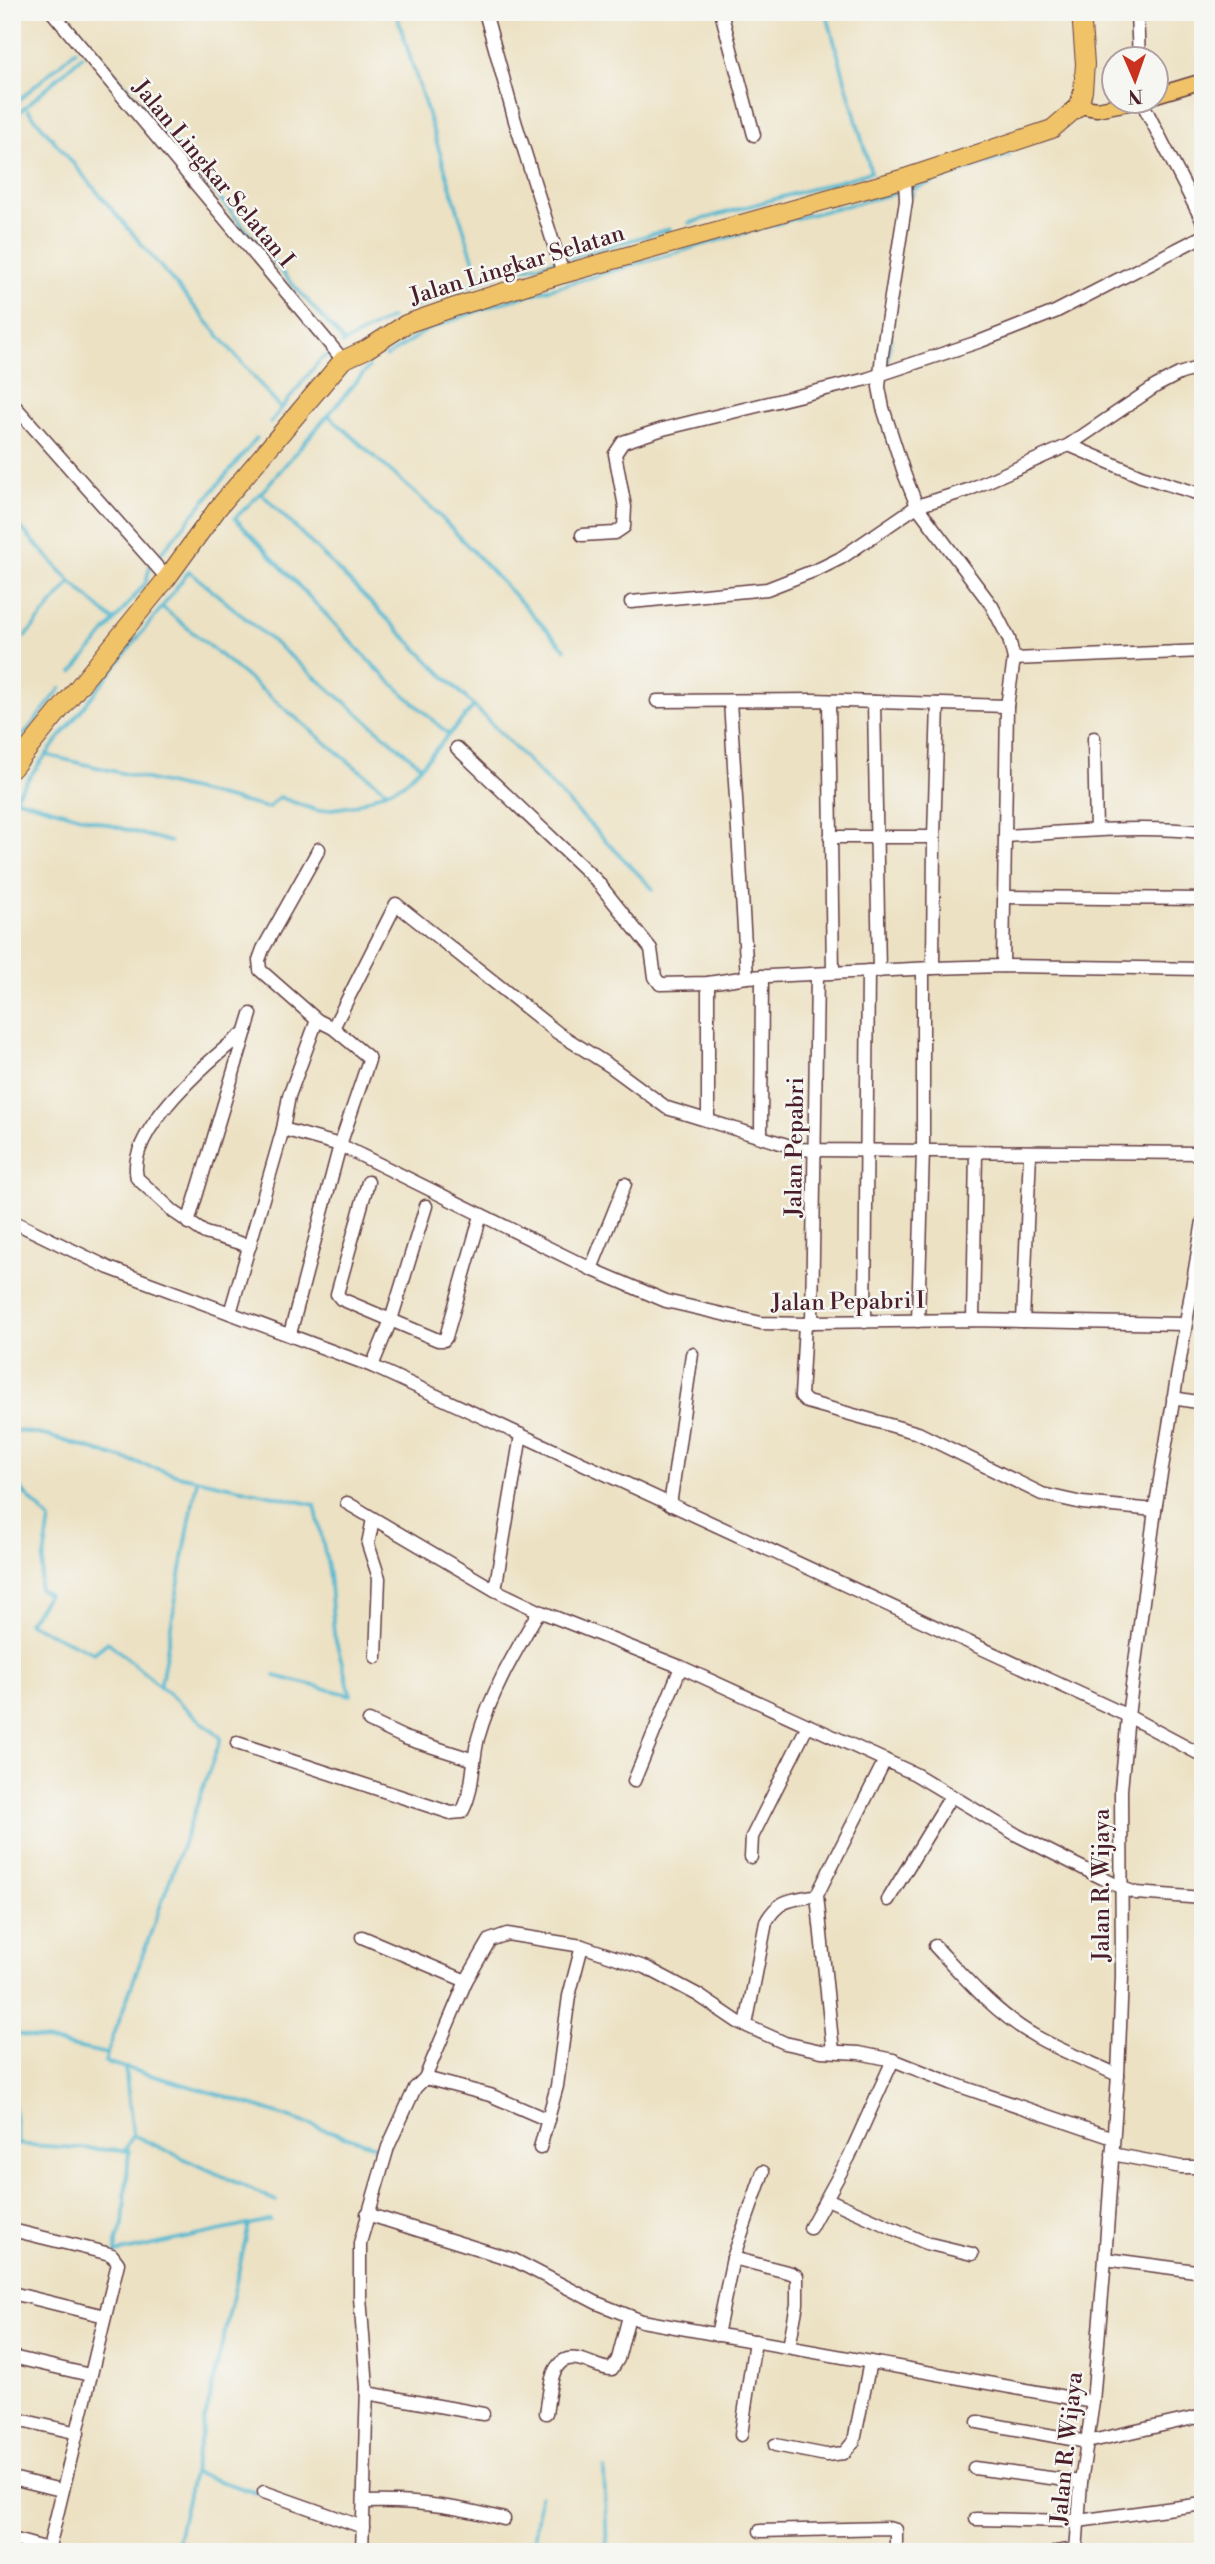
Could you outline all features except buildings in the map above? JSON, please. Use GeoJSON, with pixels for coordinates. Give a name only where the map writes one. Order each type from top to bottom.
{"type":"FeatureCollection","features":[{"type":"Feature","properties":{"kind":"highway"},"geometry":{"type":"LineString","coordinates":[[1079,106],[1085,64],[1081,12]]}},
{"type":"Feature","properties":{"kind":"highway","name":"Jalan Lingkar Selatan"},"geometry":{"type":"LineString","coordinates":[[12,769],[167,578],[218,508],[343,360],[367,349],[406,324],[563,274],[905,178],[1052,129],[1079,106]]}},
{"type":"Feature","properties":{"kind":"main road"},"geometry":{"type":"LineString","coordinates":[[1170,91],[1203,81]]}},
{"type":"Feature","properties":{"kind":"main road"},"geometry":{"type":"LineString","coordinates":[[1079,106],[1100,108]]}},
{"type":"Feature","properties":{"kind":"street","name":"Jalan Lingkar Selatan I"},"geometry":{"type":"LineString","coordinates":[[52,12],[343,360]]}},
{"type":"Feature","properties":{"kind":"street"},"geometry":{"type":"LineString","coordinates":[[485,12],[515,121],[563,274]]}},
{"type":"Feature","properties":{"kind":"street"},"geometry":{"type":"LineString","coordinates":[[721,12],[754,135]]}},
{"type":"Feature","properties":{"kind":"street"},"geometry":{"type":"LineString","coordinates":[[1137,12],[1138,46]]}},
{"type":"Feature","properties":{"kind":"street"},"geometry":{"type":"LineString","coordinates":[[1149,116],[1203,222]]}},
{"type":"Feature","properties":{"kind":"street"},"geometry":{"type":"LineString","coordinates":[[905,178],[906,201],[880,375],[883,408],[905,476],[918,506],[992,606],[1009,639],[1014,659],[1007,706],[1003,966]]}},
{"type":"Feature","properties":{"kind":"street"},"geometry":{"type":"LineString","coordinates":[[582,535],[615,533],[624,527],[625,507],[615,454],[623,442],[663,429],[880,375],[981,341],[1055,312],[1203,236]]}},
{"type":"Feature","properties":{"kind":"street"},"geometry":{"type":"LineString","coordinates":[[631,602],[767,589],[841,558],[918,506],[968,490],[1069,445],[1156,386],[1203,366]]}},
{"type":"Feature","properties":{"kind":"street"},"geometry":{"type":"LineString","coordinates":[[12,403],[167,578]]}},
{"type":"Feature","properties":{"kind":"street"},"geometry":{"type":"LineString","coordinates":[[1069,445],[1141,476],[1203,495]]}},
{"type":"Feature","properties":{"kind":"street"},"geometry":{"type":"LineString","coordinates":[[1014,659],[1203,650]]}},
{"type":"Feature","properties":{"kind":"street"},"geometry":{"type":"LineString","coordinates":[[657,701],[828,701],[1007,706]]}},
{"type":"Feature","properties":{"kind":"street"},"geometry":{"type":"LineString","coordinates":[[730,701],[747,976]]}},
{"type":"Feature","properties":{"kind":"street"},"geometry":{"type":"LineString","coordinates":[[828,701],[833,972]]}},
{"type":"Feature","properties":{"kind":"street"},"geometry":{"type":"LineString","coordinates":[[865,1322],[866,1149],[874,971],[876,837],[874,702]]}},
{"type":"Feature","properties":{"kind":"street"},"geometry":{"type":"LineString","coordinates":[[918,1321],[938,705]]}},
{"type":"Feature","properties":{"kind":"street"},"geometry":{"type":"LineString","coordinates":[[1094,738],[1096,830]]}},
{"type":"Feature","properties":{"kind":"street"},"geometry":{"type":"LineString","coordinates":[[457,748],[596,880],[651,949],[657,981],[671,985],[708,983],[747,976],[1003,966],[1203,969]]}},
{"type":"Feature","properties":{"kind":"street"},"geometry":{"type":"LineString","coordinates":[[1005,836],[1096,830],[1176,829],[1203,832]]}},
{"type":"Feature","properties":{"kind":"street"},"geometry":{"type":"LineString","coordinates":[[830,837],[934,837]]}},
{"type":"Feature","properties":{"kind":"street"},"geometry":{"type":"LineString","coordinates":[[290,1334],[340,1145],[369,1060],[333,1028],[317,1020],[260,970],[258,960],[263,949],[319,849]]}},
{"type":"Feature","properties":{"kind":"street"},"geometry":{"type":"LineString","coordinates":[[1004,897],[1203,899]]}},
{"type":"Feature","properties":{"kind":"street"},"geometry":{"type":"LineString","coordinates":[[333,1028],[396,904],[558,1033],[673,1111],[708,1119],[800,1149],[1203,1153]]}},
{"type":"Feature","properties":{"kind":"street","name":"Jalan Pepabri"},"geometry":{"type":"LineString","coordinates":[[817,974],[815,1150],[808,1323],[801,1396],[807,1402],[918,1433],[1042,1494],[1082,1503],[1154,1510]]}},
{"type":"Feature","properties":{"kind":"street"},"geometry":{"type":"LineString","coordinates":[[761,1135],[762,976]]}},
{"type":"Feature","properties":{"kind":"street"},"geometry":{"type":"LineString","coordinates":[[708,983],[708,1119]]}},
{"type":"Feature","properties":{"kind":"street"},"geometry":{"type":"LineString","coordinates":[[188,1223],[251,1014]]}},
{"type":"Feature","properties":{"kind":"street"},"geometry":{"type":"LineString","coordinates":[[230,1312],[283,1129],[289,1096],[317,1020]]}},
{"type":"Feature","properties":{"kind":"street"},"geometry":{"type":"LineString","coordinates":[[246,1031],[189,1079],[143,1138],[135,1171],[136,1178],[188,1223],[205,1233],[250,1245]]}},
{"type":"Feature","properties":{"kind":"street","name":"Jalan Pepabri I"},"geometry":{"type":"LineString","coordinates":[[283,1129],[340,1145],[591,1269],[666,1301],[761,1323],[973,1320],[1184,1324]]}},
{"type":"Feature","properties":{"kind":"street"},"geometry":{"type":"LineString","coordinates":[[973,1320],[976,1152]]}},
{"type":"Feature","properties":{"kind":"street"},"geometry":{"type":"LineString","coordinates":[[1023,1321],[1030,1152]]}},
{"type":"Feature","properties":{"kind":"street"},"geometry":{"type":"LineString","coordinates":[[368,1182],[337,1294],[341,1299],[438,1340],[445,1339],[479,1222]]}},
{"type":"Feature","properties":{"kind":"street"},"geometry":{"type":"LineString","coordinates":[[591,1269],[625,1184]]}},
{"type":"Feature","properties":{"kind":"street"},"geometry":{"type":"LineString","coordinates":[[372,1366],[391,1320],[426,1206]]}},
{"type":"Feature","properties":{"kind":"street"},"geometry":{"type":"LineString","coordinates":[[12,1221],[54,1244],[109,1268],[372,1366],[1128,1716],[1203,1756]]}},
{"type":"Feature","properties":{"kind":"street","name":"Jalan R. Wijaya"},"geometry":{"type":"LineString","coordinates":[[1076,2551],[1081,2482],[1093,2402],[1118,2075],[1122,1977],[1121,1790],[1128,1716],[1154,1510],[1203,1221]]}},
{"type":"Feature","properties":{"kind":"street"},"geometry":{"type":"LineString","coordinates":[[1189,1301],[1203,1303]]}},
{"type":"Feature","properties":{"kind":"street"},"geometry":{"type":"LineString","coordinates":[[670,1505],[692,1354]]}},
{"type":"Feature","properties":{"kind":"street"},"geometry":{"type":"LineString","coordinates":[[1173,1398],[1203,1403]]}},
{"type":"Feature","properties":{"kind":"street"},"geometry":{"type":"LineString","coordinates":[[495,1590],[521,1435]]}},
{"type":"Feature","properties":{"kind":"street"},"geometry":{"type":"LineString","coordinates":[[348,1503],[495,1590],[539,1611],[681,1667],[915,1774],[1017,1835],[1122,1888],[1136,1893],[1203,1898]]}},
{"type":"Feature","properties":{"kind":"street"},"geometry":{"type":"LineString","coordinates":[[373,1519],[368,1544],[379,1578],[376,1657]]}},
{"type":"Feature","properties":{"kind":"street"},"geometry":{"type":"LineString","coordinates":[[237,1743],[450,1813],[462,1812],[478,1738],[500,1676],[539,1611]]}},
{"type":"Feature","properties":{"kind":"street"},"geometry":{"type":"LineString","coordinates":[[634,1781],[681,1667]]}},
{"type":"Feature","properties":{"kind":"street"},"geometry":{"type":"LineString","coordinates":[[369,1721],[405,1738],[474,1760]]}},
{"type":"Feature","properties":{"kind":"street"},"geometry":{"type":"LineString","coordinates":[[751,1857],[752,1837],[808,1726]]}},
{"type":"Feature","properties":{"kind":"street"},"geometry":{"type":"LineString","coordinates":[[832,2051],[817,1895],[885,1760]]}},
{"type":"Feature","properties":{"kind":"street"},"geometry":{"type":"LineString","coordinates":[[888,1900],[951,1796]]}},
{"type":"Feature","properties":{"kind":"street"},"geometry":{"type":"LineString","coordinates":[[746,2025],[766,1922],[772,1910],[779,1904],[817,1895]]}},
{"type":"Feature","properties":{"kind":"street"},"geometry":{"type":"LineString","coordinates":[[362,2552],[367,2393],[360,2297],[360,2243],[388,2147],[415,2088],[425,2078],[467,1981],[490,1940],[507,1934],[582,1946],[648,1968],[746,2025],[785,2043],[893,2060],[951,2083],[1113,2138]]}},
{"type":"Feature","properties":{"kind":"street"},"geometry":{"type":"LineString","coordinates":[[362,1937],[467,1981]]}},
{"type":"Feature","properties":{"kind":"street"},"geometry":{"type":"LineString","coordinates":[[540,2148],[557,2087],[569,1996],[582,1946]]}},
{"type":"Feature","properties":{"kind":"street"},"geometry":{"type":"LineString","coordinates":[[935,1946],[1005,2015],[1034,2035],[1118,2075]]}},
{"type":"Feature","properties":{"kind":"street"},"geometry":{"type":"LineString","coordinates":[[810,2228],[827,2199],[893,2060]]}},
{"type":"Feature","properties":{"kind":"street"},"geometry":{"type":"LineString","coordinates":[[425,2078],[490,2095],[548,2120]]}},
{"type":"Feature","properties":{"kind":"street"},"geometry":{"type":"LineString","coordinates":[[1112,2154],[1181,2167],[1203,2167]]}},
{"type":"Feature","properties":{"kind":"street"},"geometry":{"type":"LineString","coordinates":[[718,2335],[733,2258],[763,2172]]}},
{"type":"Feature","properties":{"kind":"street"},"geometry":{"type":"LineString","coordinates":[[827,2199],[926,2243],[972,2254]]}},
{"type":"Feature","properties":{"kind":"street"},"geometry":{"type":"LineString","coordinates":[[367,2214],[514,2260],[597,2303],[642,2321],[1093,2402]]}},
{"type":"Feature","properties":{"kind":"street"},"geometry":{"type":"LineString","coordinates":[[12,2230],[112,2255],[118,2263],[48,2550],[12,2539]]}},
{"type":"Feature","properties":{"kind":"street"},"geometry":{"type":"LineString","coordinates":[[733,2258],[797,2276],[797,2304],[789,2347]]}},
{"type":"Feature","properties":{"kind":"street"},"geometry":{"type":"LineString","coordinates":[[1105,2259],[1203,2272]]}},
{"type":"Feature","properties":{"kind":"street"},"geometry":{"type":"LineString","coordinates":[[12,2293],[106,2316]]}},
{"type":"Feature","properties":{"kind":"street"},"geometry":{"type":"LineString","coordinates":[[546,2413],[557,2364],[564,2359],[575,2358],[612,2369],[618,2359],[629,2316]]}},
{"type":"Feature","properties":{"kind":"street"},"geometry":{"type":"LineString","coordinates":[[741,2435],[755,2341]]}},
{"type":"Feature","properties":{"kind":"street"},"geometry":{"type":"LineString","coordinates":[[12,2357],[90,2375]]}},
{"type":"Feature","properties":{"kind":"street"},"geometry":{"type":"LineString","coordinates":[[775,2445],[826,2455],[844,2453],[855,2441],[870,2362]]}},
{"type":"Feature","properties":{"kind":"street"},"geometry":{"type":"LineString","coordinates":[[367,2393],[483,2414]]}},
{"type":"Feature","properties":{"kind":"street"},"geometry":{"type":"LineString","coordinates":[[978,2422],[1087,2442],[1203,2416]]}},
{"type":"Feature","properties":{"kind":"street"},"geometry":{"type":"LineString","coordinates":[[12,2418],[78,2433]]}},
{"type":"Feature","properties":{"kind":"street"},"geometry":{"type":"LineString","coordinates":[[974,2468],[1081,2482]]}},
{"type":"Feature","properties":{"kind":"street"},"geometry":{"type":"LineString","coordinates":[[12,2478],[61,2490]]}},
{"type":"Feature","properties":{"kind":"street"},"geometry":{"type":"LineString","coordinates":[[264,2493],[363,2527]]}},
{"type":"Feature","properties":{"kind":"street"},"geometry":{"type":"LineString","coordinates":[[364,2502],[398,2500],[458,2507],[504,2519]]}},
{"type":"Feature","properties":{"kind":"street"},"geometry":{"type":"LineString","coordinates":[[976,2519],[1078,2521],[1203,2504]]}},
{"type":"Feature","properties":{"kind":"street"},"geometry":{"type":"LineString","coordinates":[[761,2530],[888,2528],[895,2530],[897,2552]]}},
{"type":"Feature","properties":{"kind":"street"},"geometry":{"type":"LineString","coordinates":[[1056,2552],[1076,2551]]}},
{"type":"Feature","properties":{"kind":"waterway"},"geometry":{"type":"LineString","coordinates":[[63,12],[345,343]]}},
{"type":"Feature","properties":{"kind":"waterway"},"geometry":{"type":"LineString","coordinates":[[396,12],[480,281]]}},
{"type":"Feature","properties":{"kind":"waterway"},"geometry":{"type":"LineString","coordinates":[[689,223],[871,172],[826,12]]}},
{"type":"Feature","properties":{"kind":"waterway"},"geometry":{"type":"LineString","coordinates":[[12,106],[76,50]]}},
{"type":"Feature","properties":{"kind":"waterway"},"geometry":{"type":"LineString","coordinates":[[12,119],[82,56]]}},
{"type":"Feature","properties":{"kind":"waterway"},"geometry":{"type":"LineString","coordinates":[[28,110],[281,409]]}},
{"type":"Feature","properties":{"kind":"waterway"},"geometry":{"type":"LineString","coordinates":[[912,196],[913,189],[1010,155]]}},
{"type":"Feature","properties":{"kind":"waterway"},"geometry":{"type":"LineString","coordinates":[[386,357],[427,330],[494,305],[797,218],[897,193]]}},
{"type":"Feature","properties":{"kind":"waterway"},"geometry":{"type":"LineString","coordinates":[[568,258],[670,229]]}},
{"type":"Feature","properties":{"kind":"waterway"},"geometry":{"type":"LineString","coordinates":[[518,270],[554,259]]}},
{"type":"Feature","properties":{"kind":"waterway"},"geometry":{"type":"LineString","coordinates":[[409,309],[498,274]]}},
{"type":"Feature","properties":{"kind":"waterway"},"geometry":{"type":"LineString","coordinates":[[1036,313],[1047,308]]}},
{"type":"Feature","properties":{"kind":"waterway"},"geometry":{"type":"LineString","coordinates":[[342,344],[391,318]]}},
{"type":"Feature","properties":{"kind":"waterway"},"geometry":{"type":"LineString","coordinates":[[891,335],[887,364],[891,366]]}},
{"type":"Feature","properties":{"kind":"waterway"},"geometry":{"type":"LineString","coordinates":[[270,423],[320,360],[332,353]]}},
{"type":"Feature","properties":{"kind":"waterway"},"geometry":{"type":"LineString","coordinates":[[328,415],[369,367]]}},
{"type":"Feature","properties":{"kind":"waterway"},"geometry":{"type":"LineString","coordinates":[[387,791],[162,607],[46,755],[268,808],[279,797],[318,811],[353,806],[403,784],[474,706],[261,493],[328,415],[434,510],[565,649]]}},
{"type":"Feature","properties":{"kind":"waterway"},"geometry":{"type":"LineString","coordinates":[[156,559],[257,438]]}},
{"type":"Feature","properties":{"kind":"waterway"},"geometry":{"type":"LineString","coordinates":[[261,493],[235,518],[379,671],[448,734]]}},
{"type":"Feature","properties":{"kind":"waterway"},"geometry":{"type":"LineString","coordinates":[[12,518],[71,582],[114,621]]}},
{"type":"Feature","properties":{"kind":"waterway"},"geometry":{"type":"LineString","coordinates":[[73,672],[146,582],[150,566]]}},
{"type":"Feature","properties":{"kind":"waterway"},"geometry":{"type":"LineString","coordinates":[[162,607],[189,571],[421,766]]}},
{"type":"Feature","properties":{"kind":"waterway"},"geometry":{"type":"LineString","coordinates":[[25,637],[71,582]]}},
{"type":"Feature","properties":{"kind":"waterway"},"geometry":{"type":"LineString","coordinates":[[12,749],[61,688]]}},
{"type":"Feature","properties":{"kind":"waterway"},"geometry":{"type":"LineString","coordinates":[[474,706],[653,889]]}},
{"type":"Feature","properties":{"kind":"waterway"},"geometry":{"type":"LineString","coordinates":[[46,755],[14,798],[170,842]]}},
{"type":"Feature","properties":{"kind":"waterway"},"geometry":{"type":"LineString","coordinates":[[12,1431],[48,1436],[178,1475],[315,1505],[329,1572],[334,1634],[351,1695],[275,1676]]}},
{"type":"Feature","properties":{"kind":"waterway"},"geometry":{"type":"LineString","coordinates":[[12,1480],[50,1520],[39,1589],[48,1595],[28,1623],[94,1653],[108,1642],[221,1738],[107,2054]]}},
{"type":"Feature","properties":{"kind":"waterway"},"geometry":{"type":"LineString","coordinates":[[160,1688],[197,1480]]}},
{"type":"Feature","properties":{"kind":"waterway"},"geometry":{"type":"LineString","coordinates":[[12,2033],[107,2054],[105,2062],[224,2096],[384,2149]]}},
{"type":"Feature","properties":{"kind":"waterway"},"geometry":{"type":"LineString","coordinates":[[116,2253],[116,2241],[123,2225],[129,2151],[126,2148],[133,2135],[125,2068]]}},
{"type":"Feature","properties":{"kind":"waterway"},"geometry":{"type":"LineString","coordinates":[[12,2093],[19,2144]]}},
{"type":"Feature","properties":{"kind":"waterway"},"geometry":{"type":"LineString","coordinates":[[133,2135],[276,2201]]}},
{"type":"Feature","properties":{"kind":"waterway"},"geometry":{"type":"LineString","coordinates":[[12,2144],[127,2151]]}},
{"type":"Feature","properties":{"kind":"waterway"},"geometry":{"type":"LineString","coordinates":[[116,2253],[270,2220]]}},
{"type":"Feature","properties":{"kind":"waterway"},"geometry":{"type":"LineString","coordinates":[[175,2552],[249,2225]]}},
{"type":"Feature","properties":{"kind":"waterway"},"geometry":{"type":"LineString","coordinates":[[604,2469],[607,2552]]}},
{"type":"Feature","properties":{"kind":"waterway"},"geometry":{"type":"LineString","coordinates":[[194,2473],[257,2493]]}},
{"type":"Feature","properties":{"kind":"waterway"},"geometry":{"type":"LineString","coordinates":[[533,2552],[540,2496]]}}]}
